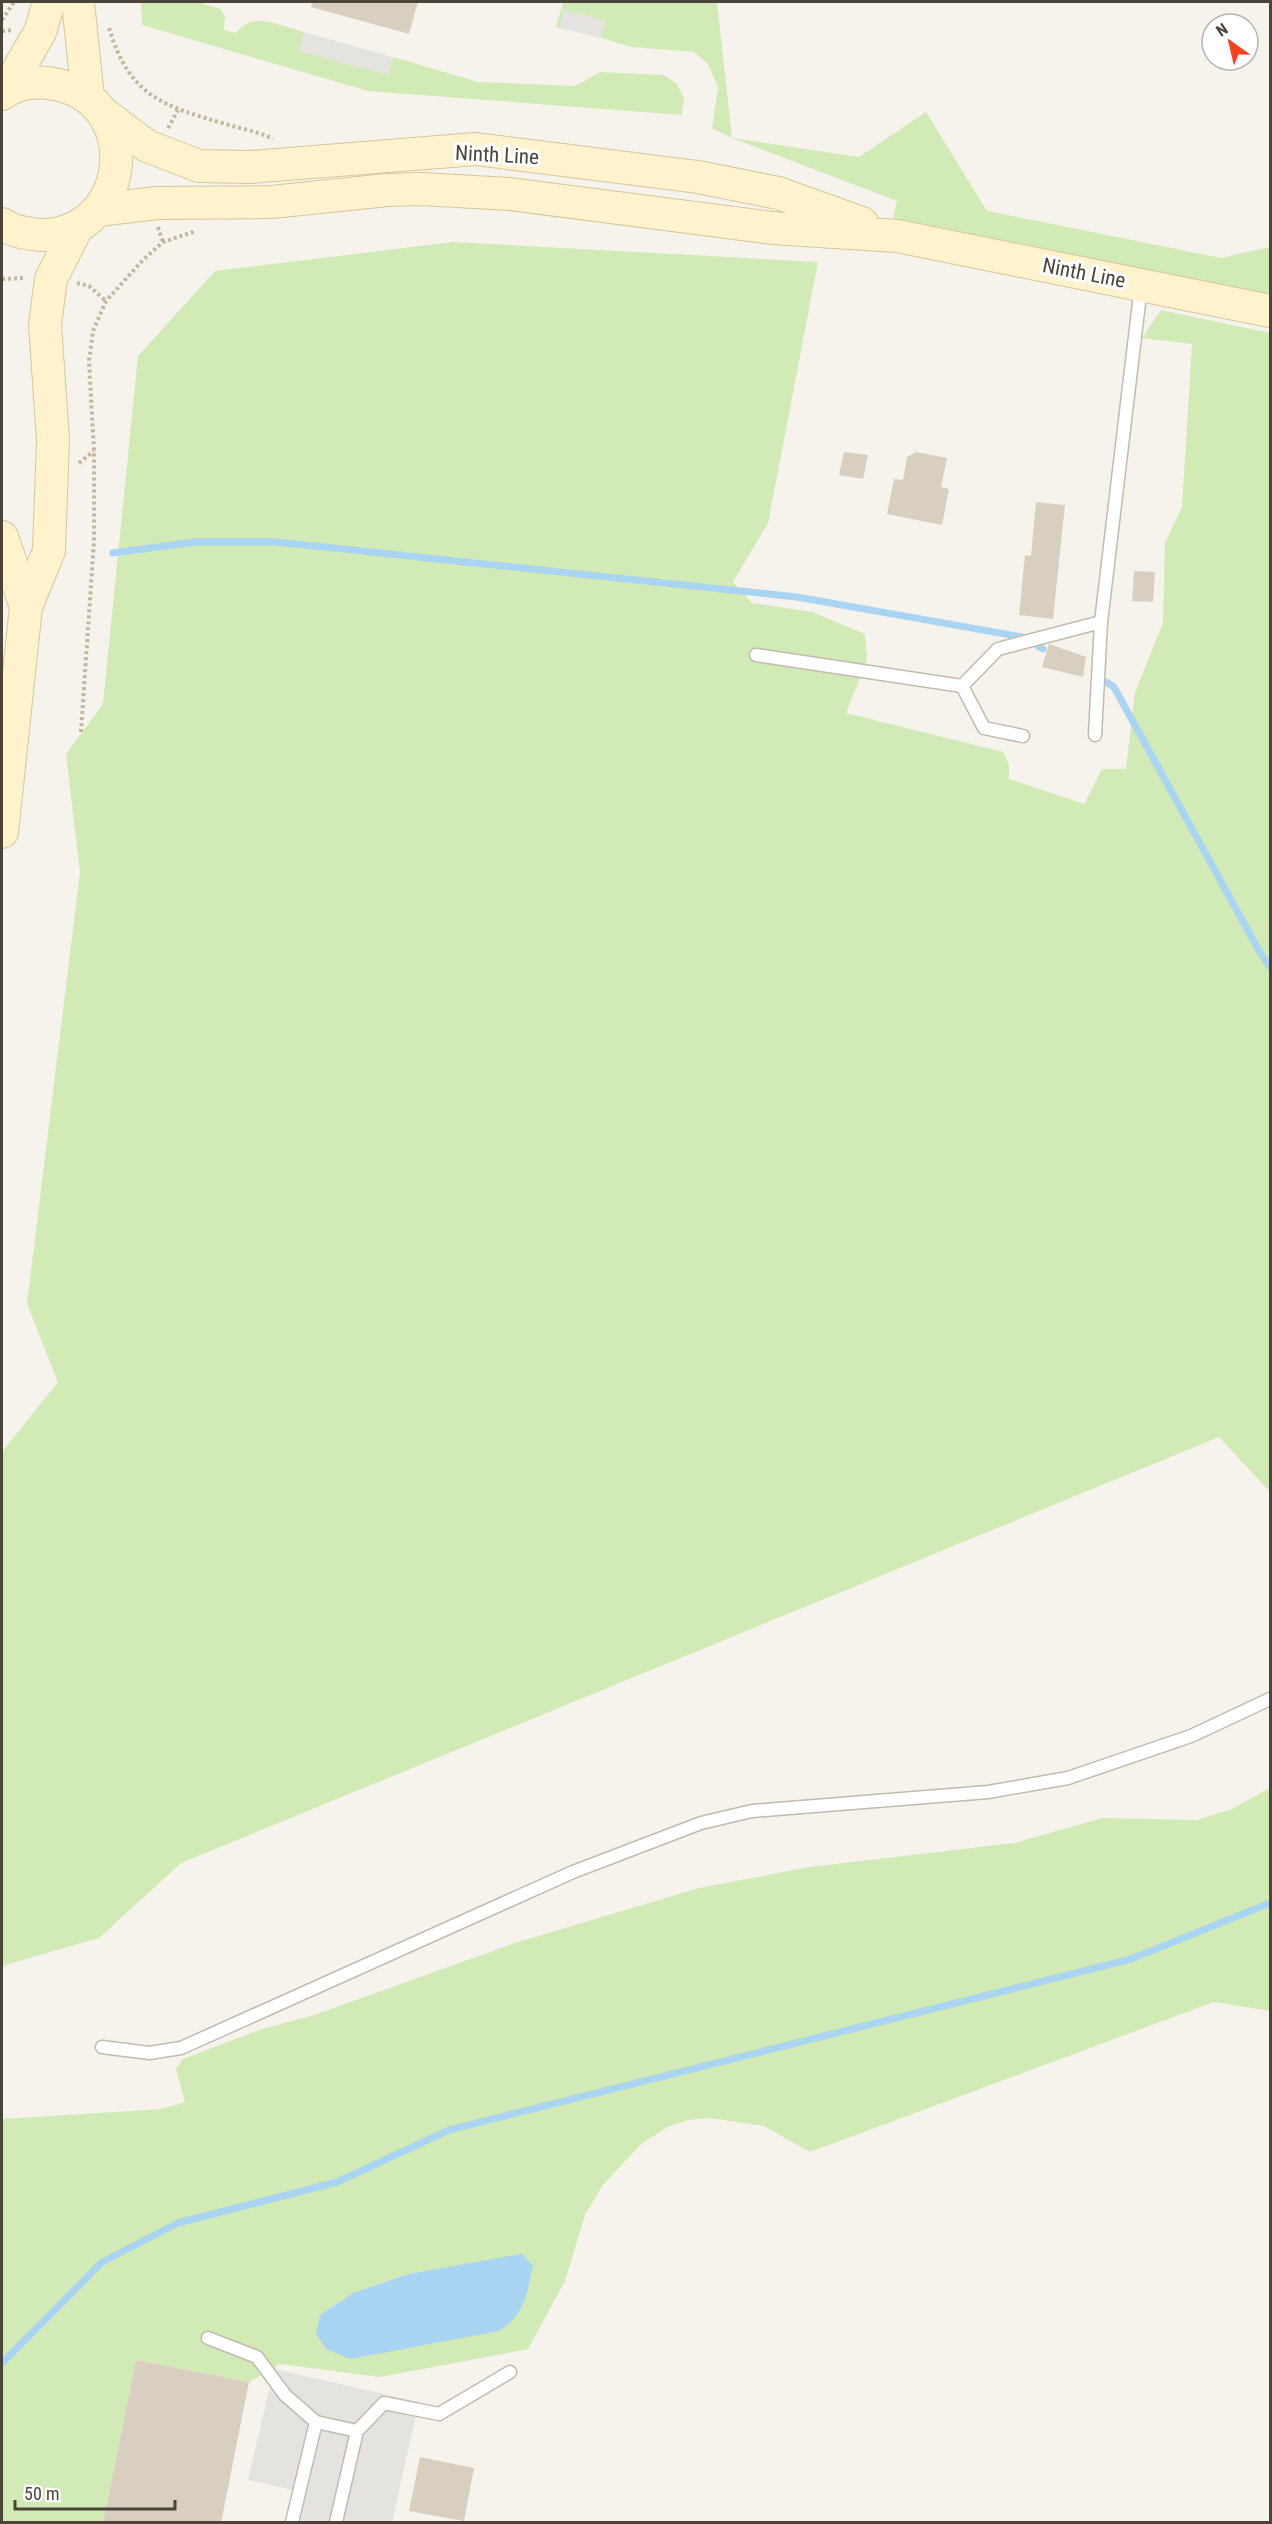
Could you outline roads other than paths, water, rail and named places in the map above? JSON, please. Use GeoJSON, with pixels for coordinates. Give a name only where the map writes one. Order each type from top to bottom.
{"type":"FeatureCollection","features":[{"type":"Feature","properties":{"kind":"main road"},"geometry":{"type":"LineString","coordinates":[[4,92],[40,32],[49,2]]}},
{"type":"Feature","properties":{"kind":"main road"},"geometry":{"type":"LineString","coordinates":[[2,832],[15,664],[26,607],[49,551],[53,450],[46,314],[51,279],[87,218],[112,188],[118,162],[114,136],[95,105],[78,2]]}},
{"type":"Feature","properties":{"kind":"main road","name":"Ninth Line"},"geometry":{"type":"LineString","coordinates":[[4,92],[26,83],[48,82],[69,87],[147,146],[199,166],[250,167],[476,149],[669,172],[778,193],[897,236]]}},
{"type":"Feature","properties":{"kind":"main road","name":"Ninth Line"},"geometry":{"type":"LineString","coordinates":[[2,224],[28,234],[53,235],[87,218],[157,203],[238,203],[422,189],[510,194],[772,228],[897,236],[1270,311]]}},
{"type":"Feature","properties":{"kind":"main road"},"geometry":{"type":"LineString","coordinates":[[2,537],[26,607]]}},
{"type":"Feature","properties":{"kind":"lane"},"geometry":{"type":"LineString","coordinates":[[1095,735],[1101,622],[1141,285]]}},
{"type":"Feature","properties":{"kind":"lane"},"geometry":{"type":"LineString","coordinates":[[962,686],[998,649],[1101,622]]}},
{"type":"Feature","properties":{"kind":"lane"},"geometry":{"type":"LineString","coordinates":[[756,655],[962,686]]}},
{"type":"Feature","properties":{"kind":"lane"},"geometry":{"type":"LineString","coordinates":[[962,686],[984,728],[1023,736]]}},
{"type":"Feature","properties":{"kind":"lane"},"geometry":{"type":"LineString","coordinates":[[102,2047],[149,2053],[181,2048],[573,1872],[701,1823],[752,1811],[988,1792],[1068,1778],[1191,1736],[1270,1699]]}},
{"type":"Feature","properties":{"kind":"lane"},"geometry":{"type":"LineString","coordinates":[[208,2338],[257,2357],[285,2395],[316,2422],[357,2431]]}},
{"type":"Feature","properties":{"kind":"lane"},"geometry":{"type":"LineString","coordinates":[[336,2523],[357,2431],[384,2403],[439,2414],[510,2372]]}},
{"type":"Feature","properties":{"kind":"lane"},"geometry":{"type":"LineString","coordinates":[[292,2523],[316,2422]]}},
{"type":"Feature","properties":{"kind":"water"},"geometry":{"type":"Polygon","coordinates":[[[522,2254],[533,2266],[526,2294],[520,2311],[508,2325],[499,2331],[350,2359],[326,2349],[316,2334],[320,2315],[353,2293],[408,2274],[522,2254]]]}},
{"type":"Feature","properties":{"kind":"waterway"},"geometry":{"type":"LineString","coordinates":[[113,553],[195,542],[276,542],[797,597],[1022,637]]}},
{"type":"Feature","properties":{"kind":"waterway"},"geometry":{"type":"LineString","coordinates":[[1038,646],[1043,649]]}},
{"type":"Feature","properties":{"kind":"waterway"},"geometry":{"type":"LineString","coordinates":[[1106,682],[1114,687],[1270,967]]}},
{"type":"Feature","properties":{"kind":"waterway"},"geometry":{"type":"LineString","coordinates":[[2,2363],[102,2262],[178,2223],[337,2182],[449,2130],[1131,1959],[1270,1903]]}}]}
